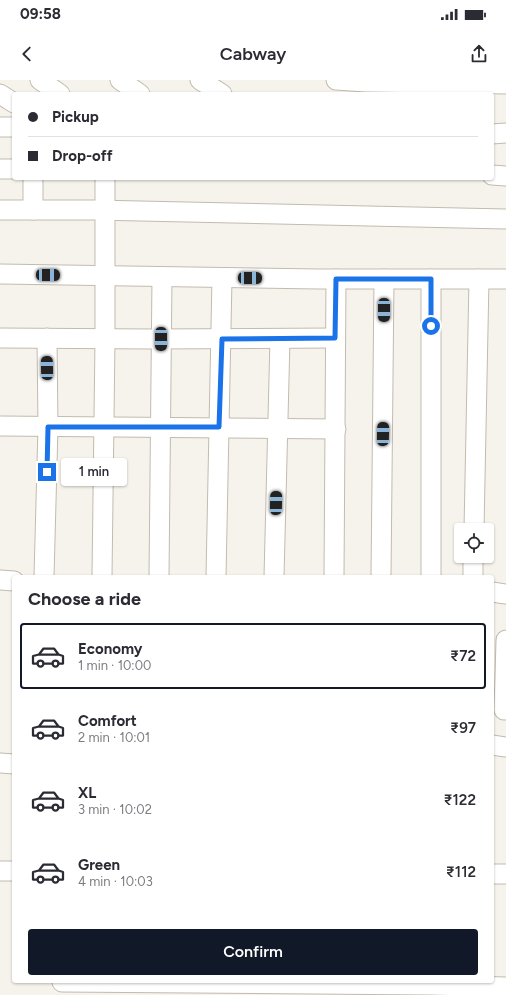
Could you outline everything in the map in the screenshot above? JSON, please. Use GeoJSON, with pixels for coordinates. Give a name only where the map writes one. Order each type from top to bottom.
{"type":"FeatureCollection","features":[{"type":"Feature","properties":{"kind":"street"},"geometry":{"type":"LineString","coordinates":[[40,80],[57,92]]}},
{"type":"Feature","properties":{"kind":"street"},"geometry":{"type":"LineString","coordinates":[[120,80],[137,92]]}},
{"type":"Feature","properties":{"kind":"street"},"geometry":{"type":"LineString","coordinates":[[200,80],[219,92]]}},
{"type":"Feature","properties":{"kind":"street"},"geometry":{"type":"LineString","coordinates":[[336,80],[366,82],[506,84]]}},
{"type":"Feature","properties":{"kind":"street"},"geometry":{"type":"LineString","coordinates":[[0,94],[12,102]]}},
{"type":"Feature","properties":{"kind":"street"},"geometry":{"type":"LineString","coordinates":[[0,127],[12,127]]}},
{"type":"Feature","properties":{"kind":"street"},"geometry":{"type":"LineString","coordinates":[[494,134],[506,134]]}},
{"type":"Feature","properties":{"kind":"street"},"geometry":{"type":"LineString","coordinates":[[0,169],[12,169]]}},
{"type":"Feature","properties":{"kind":"street"},"geometry":{"type":"LineString","coordinates":[[494,176],[506,176]]}},
{"type":"Feature","properties":{"kind":"street"},"geometry":{"type":"LineString","coordinates":[[33,180],[33,210]]}},
{"type":"Feature","properties":{"kind":"street"},"geometry":{"type":"LineString","coordinates":[[102,575],[105,180]]}},
{"type":"Feature","properties":{"kind":"street"},"geometry":{"type":"LineString","coordinates":[[0,210],[106,210],[506,219]]}},
{"type":"Feature","properties":{"kind":"street"},"geometry":{"type":"LineString","coordinates":[[0,274],[336,279],[506,278]]}},
{"type":"Feature","properties":{"kind":"street"},"geometry":{"type":"LineString","coordinates":[[159,575],[162,277]]}},
{"type":"Feature","properties":{"kind":"street"},"geometry":{"type":"LineString","coordinates":[[216,575],[222,339],[222,278]]}},
{"type":"Feature","properties":{"kind":"street"},"geometry":{"type":"LineString","coordinates":[[334,575],[336,279]]}},
{"type":"Feature","properties":{"kind":"street"},"geometry":{"type":"LineString","coordinates":[[381,575],[384,279]]}},
{"type":"Feature","properties":{"kind":"street"},"geometry":{"type":"LineString","coordinates":[[431,279],[431,575]]}},
{"type":"Feature","properties":{"kind":"street"},"geometry":{"type":"LineString","coordinates":[[474,523],[479,279]]}},
{"type":"Feature","properties":{"kind":"street"},"geometry":{"type":"LineString","coordinates":[[0,338],[335,338]]}},
{"type":"Feature","properties":{"kind":"street"},"geometry":{"type":"LineString","coordinates":[[44,575],[48,427],[47,338]]}},
{"type":"Feature","properties":{"kind":"street"},"geometry":{"type":"LineString","coordinates":[[274,575],[280,339]]}},
{"type":"Feature","properties":{"kind":"street"},"geometry":{"type":"LineString","coordinates":[[0,426],[336,429]]}},
{"type":"Feature","properties":{"kind":"street"},"geometry":{"type":"LineString","coordinates":[[473,563],[473,575]]}},
{"type":"Feature","properties":{"kind":"street"},"geometry":{"type":"LineString","coordinates":[[0,580],[12,581]]}},
{"type":"Feature","properties":{"kind":"street"},"geometry":{"type":"LineString","coordinates":[[494,592],[506,594]]}},
{"type":"Feature","properties":{"kind":"street"},"geometry":{"type":"LineString","coordinates":[[504,710],[506,646]]}},
{"type":"Feature","properties":{"kind":"street"},"geometry":{"type":"LineString","coordinates":[[494,745],[506,747]]}},
{"type":"Feature","properties":{"kind":"street"},"geometry":{"type":"LineString","coordinates":[[0,763],[12,764]]}},
{"type":"Feature","properties":{"kind":"street"},"geometry":{"type":"LineString","coordinates":[[0,871],[12,871]]}},
{"type":"Feature","properties":{"kind":"street"},"geometry":{"type":"LineString","coordinates":[[494,874],[506,874]]}},
{"type":"Feature","properties":{"kind":"street"},"geometry":{"type":"LineString","coordinates":[[81,983],[138,986],[256,983]]}},
{"type":"Feature","properties":{"kind":"street"},"geometry":{"type":"LineString","coordinates":[[340,983],[506,987]]}},
{"type":"Feature","properties":{"kind":"route"},"geometry":{"type":"LineString","coordinates":[[47,472],[48,427],[219,427],[222,339],[335,338],[336,279],[431,279],[431,326]]}}]}
